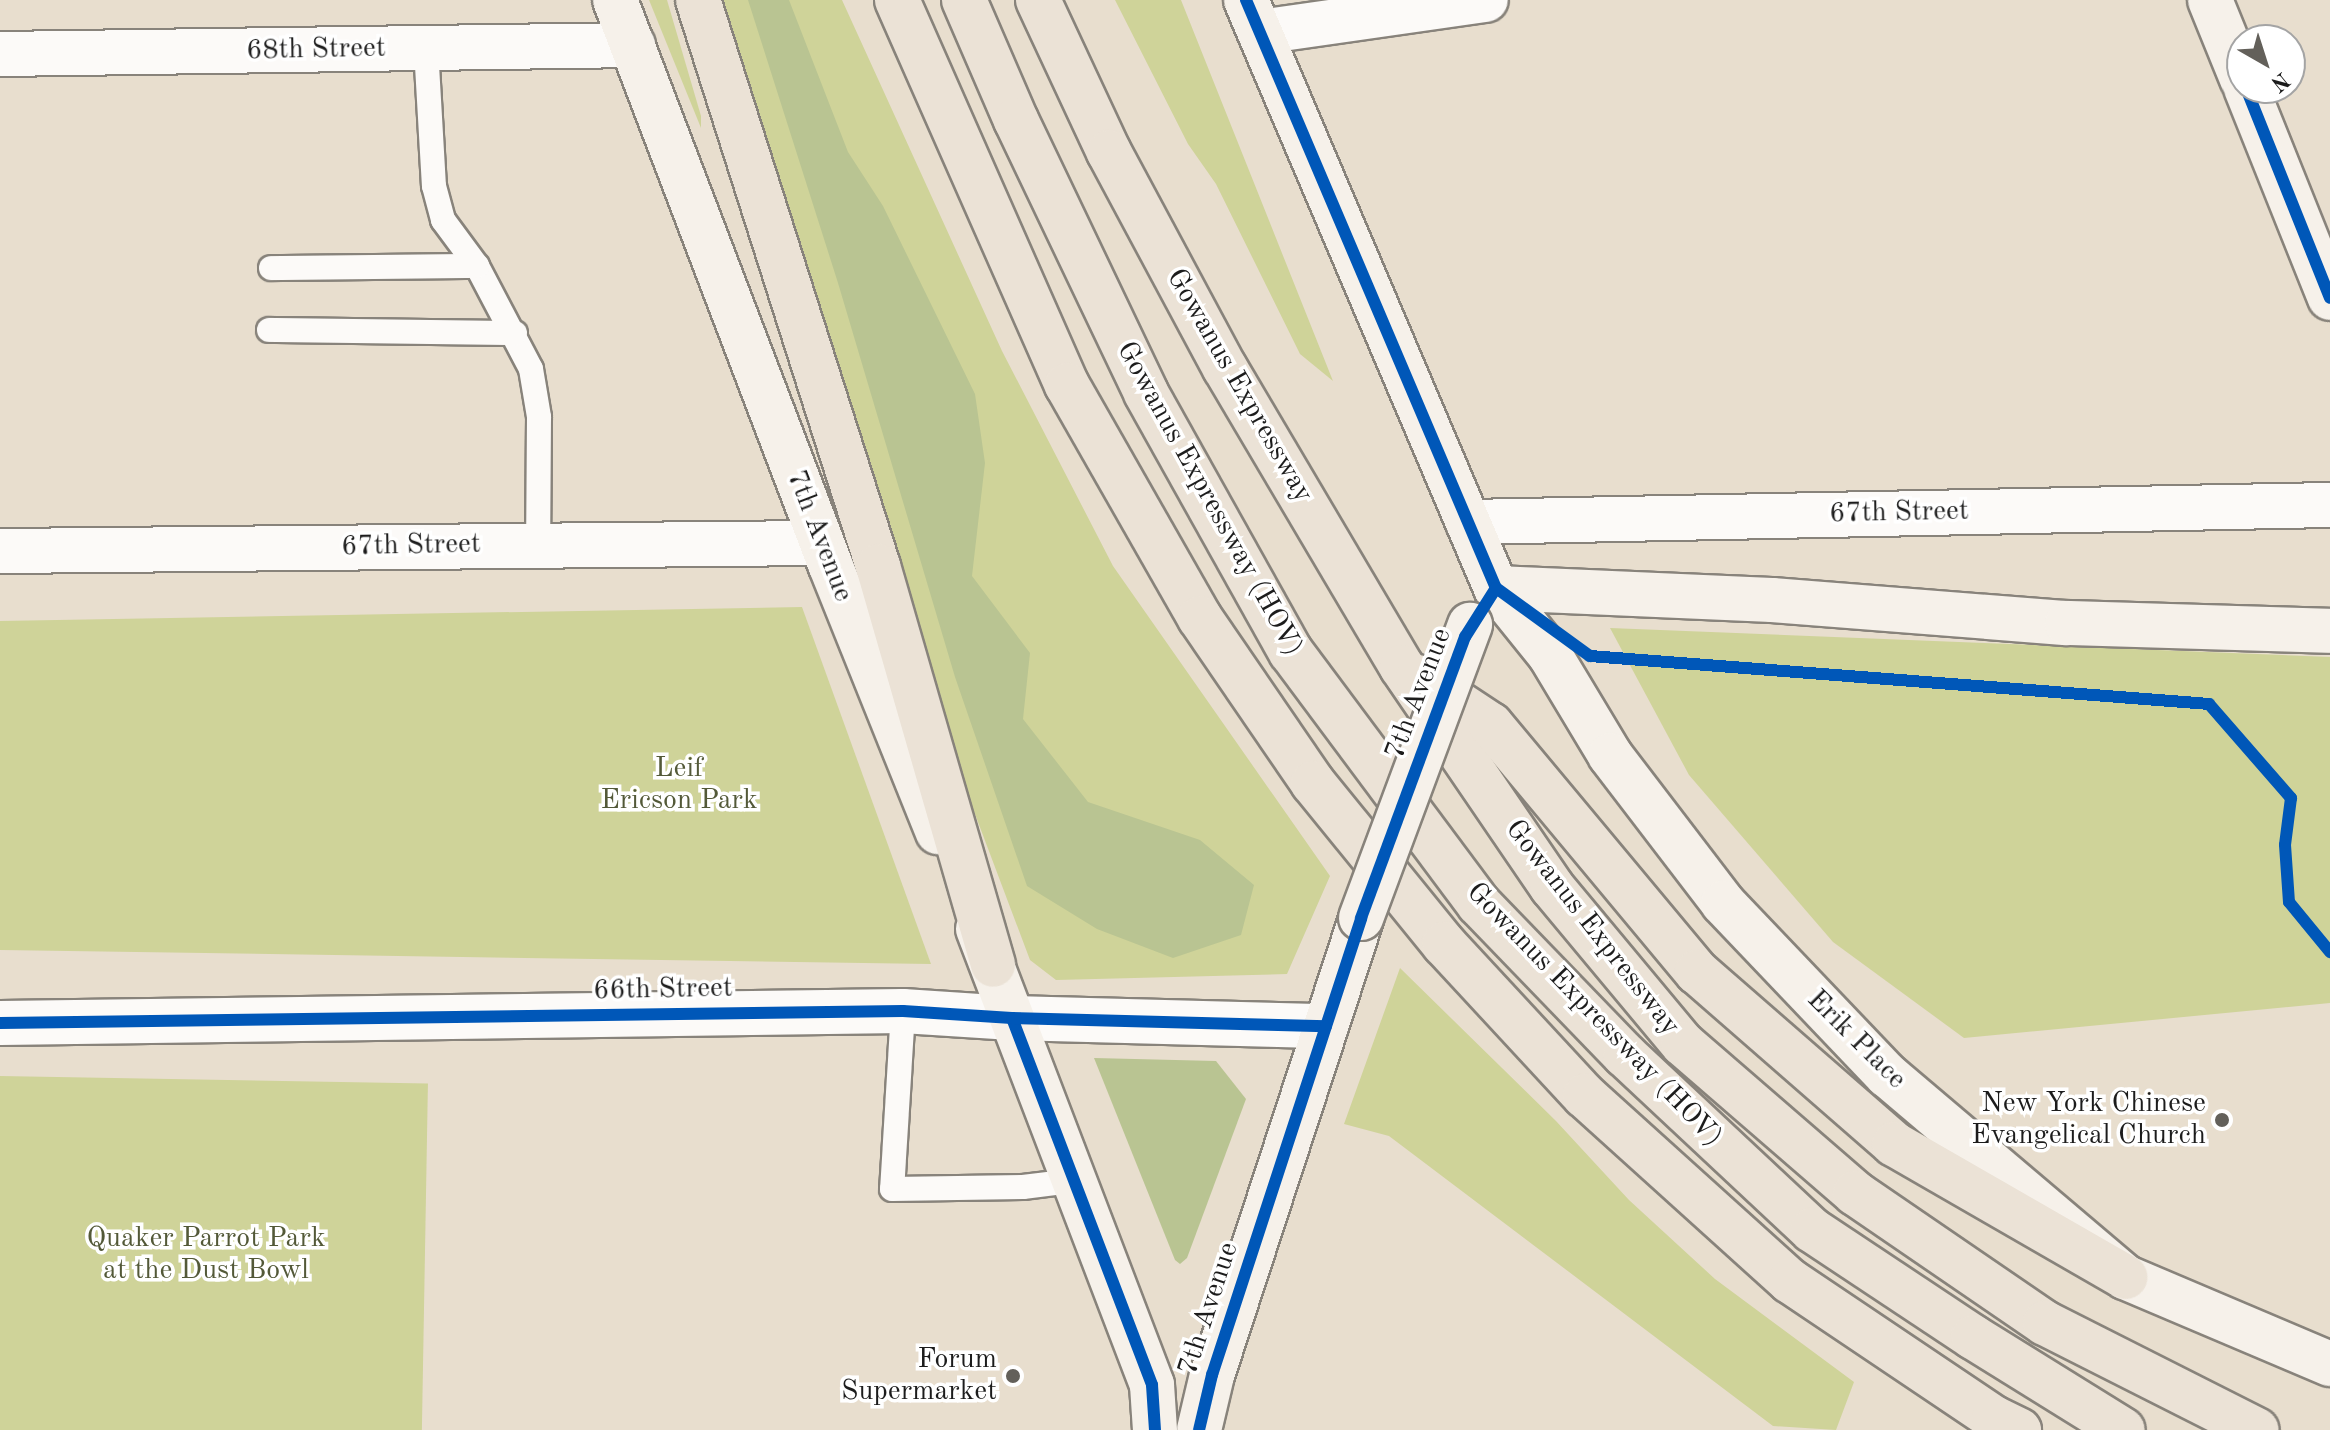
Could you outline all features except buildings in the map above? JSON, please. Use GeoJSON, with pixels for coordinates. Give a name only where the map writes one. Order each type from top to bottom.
{"type":"FeatureCollection","features":[{"type":"Feature","properties":{"kind":"highway"},"geometry":{"type":"LineString","coordinates":[[698,0],[878,566],[993,965]]}},
{"type":"Feature","properties":{"kind":"highway"},"geometry":{"type":"LineString","coordinates":[[897,0],[1067,385],[1200,618],[1313,783],[1444,944],[1585,1096],[1790,1281],[1994,1418],[2019,1430]]}},
{"type":"Feature","properties":{"kind":"highway","name":"Gowanus Expressway (HOV)"},"geometry":{"type":"LineString","coordinates":[[964,0],[1146,393],[1291,652],[1479,904],[1625,1055],[1812,1230],[1973,1337],[2123,1430]]}},
{"type":"Feature","properties":{"kind":"highway","name":"Gowanus Expressway"},"geometry":{"type":"LineString","coordinates":[[1038,0],[1109,152],[1225,368],[1402,667],[1552,887],[1683,1044],[1855,1193],[2045,1323],[2257,1430]]}},
{"type":"Feature","properties":{"kind":"highway"},"geometry":{"type":"LineString","coordinates":[[1402,667],[1491,725],[1697,972],[1894,1144],[2125,1277]]}},
{"type":"Feature","properties":{"kind":"main road","name":"7th Avenue"},"geometry":{"type":"LineString","coordinates":[[615,0],[821,543],[993,965],[1071,1181],[1152,1385],[1155,1430]]}},
{"type":"Feature","properties":{"kind":"main road"},"geometry":{"type":"LineString","coordinates":[[2210,0],[2226,40]]}},
{"type":"Feature","properties":{"kind":"main road"},"geometry":{"type":"LineString","coordinates":[[1253,16],[1496,588],[1772,600],[2067,623],[2330,631]]}},
{"type":"Feature","properties":{"kind":"main road"},"geometry":{"type":"LineString","coordinates":[[2252,104],[2330,298]]}},
{"type":"Feature","properties":{"kind":"main road","name":"7th Avenue"},"geometry":{"type":"LineString","coordinates":[[1199,1430],[1212,1375],[1361,918],[1470,625],[1496,588]]}},
{"type":"Feature","properties":{"kind":"main road","name":"Erik Place"},"geometry":{"type":"LineString","coordinates":[[1496,588],[1550,655],[1610,755],[1723,903],[1887,1075],[2125,1277],[2330,1364]]}},
{"type":"Feature","properties":{"kind":"street"},"geometry":{"type":"LineString","coordinates":[[1253,16],[1486,0]]}},
{"type":"Feature","properties":{"kind":"street","name":"68th Street"},"geometry":{"type":"LineString","coordinates":[[0,54],[633,45]]}},
{"type":"Feature","properties":{"kind":"street","name":"67th Street"},"geometry":{"type":"LineString","coordinates":[[1468,522],[2330,505]]}},
{"type":"Feature","properties":{"kind":"street","name":"67th Street"},"geometry":{"type":"LineString","coordinates":[[0,551],[821,543]]}},
{"type":"Feature","properties":{"kind":"street","name":"66th Street"},"geometry":{"type":"LineString","coordinates":[[0,1023],[903,1011],[1012,1018],[1326,1026]]}},
{"type":"Feature","properties":{"kind":"lane"},"geometry":{"type":"LineString","coordinates":[[426,48],[434,186],[443,220],[477,266],[515,333],[531,369],[539,417],[538,545]]}},
{"type":"Feature","properties":{"kind":"lane"},"geometry":{"type":"LineString","coordinates":[[271,268],[477,266]]}},
{"type":"Feature","properties":{"kind":"lane"},"geometry":{"type":"LineString","coordinates":[[269,330],[515,333]]}},
{"type":"Feature","properties":{"kind":"lane"},"geometry":{"type":"LineString","coordinates":[[903,1011],[892,1189],[1023,1187],[1071,1181]]}},
{"type":"Feature","properties":{"kind":"green space"},"geometry":{"type":"Polygon","coordinates":[[[649,0],[667,0],[701,116],[701,128],[649,0]]]}},
{"type":"Feature","properties":{"kind":"green space"},"geometry":{"type":"Polygon","coordinates":[[[717,0],[842,0],[1002,351],[1113,566],[1330,876],[1287,974],[1056,980],[1030,960],[952,753],[717,0]]]}},
{"type":"Feature","properties":{"kind":"green space"},"geometry":{"type":"Polygon","coordinates":[[[748,0],[789,0],[848,152],[883,206],[975,394],[985,463],[972,576],[1030,653],[1023,719],[1088,802],[1200,840],[1254,885],[1241,935],[1173,958],[1097,929],[1027,886],[955,677],[838,283],[748,0]]]}},
{"type":"Feature","properties":{"kind":"green space"},"geometry":{"type":"Polygon","coordinates":[[[1115,0],[1181,0],[1333,381],[1300,354],[1216,184],[1188,144],[1115,0]]]}},
{"type":"Feature","properties":{"kind":"green space","name":"Leif Ericson Park"},"geometry":{"type":"Polygon","coordinates":[[[802,607],[931,964],[0,950],[0,621],[802,607]]]}},
{"type":"Feature","properties":{"kind":"green space"},"geometry":{"type":"Polygon","coordinates":[[[1610,628],[2330,657],[2330,1003],[1964,1038],[1833,942],[1689,775],[1610,628]]]}},
{"type":"Feature","properties":{"kind":"green space"},"geometry":{"type":"Polygon","coordinates":[[[1400,968],[1556,1121],[1629,1200],[1715,1279],[1854,1382],[1836,1430],[1773,1426],[1389,1136],[1344,1124],[1400,968]]]}},
{"type":"Feature","properties":{"kind":"green space"},"geometry":{"type":"Polygon","coordinates":[[[1094,1058],[1216,1061],[1246,1099],[1187,1258],[1180,1264],[1175,1260],[1094,1058]]]}},
{"type":"Feature","properties":{"kind":"green space","name":"Quaker Parrot Park at the Dust Bowl"},"geometry":{"type":"Polygon","coordinates":[[[0,1076],[428,1083],[422,1430],[0,1430],[0,1076]]]}},
{"type":"Feature","properties":{"kind":"cycle path"},"geometry":{"type":"LineString","coordinates":[[1246,0],[1496,588]]}},
{"type":"Feature","properties":{"kind":"cycle path"},"geometry":{"type":"LineString","coordinates":[[2252,104],[2330,298]]}},
{"type":"Feature","properties":{"kind":"cycle path"},"geometry":{"type":"LineString","coordinates":[[1496,588],[1590,656],[2209,704],[2291,798],[2285,845],[2289,902],[2330,952]]}},
{"type":"Feature","properties":{"kind":"cycle path"},"geometry":{"type":"LineString","coordinates":[[1199,1430],[1212,1375],[1361,918],[1465,637],[1496,588]]}},
{"type":"Feature","properties":{"kind":"cycle path"},"geometry":{"type":"LineString","coordinates":[[0,1023],[903,1011],[1012,1018],[1326,1026]]}},
{"type":"Feature","properties":{"kind":"cycle path"},"geometry":{"type":"LineString","coordinates":[[1012,1018],[1152,1385],[1155,1430]]}},
{"type":"Feature","properties":{"kind":"place","name":"New York Chinese Evangelical Church"},"geometry":{"type":"Point","coordinates":[2222,1120]}},
{"type":"Feature","properties":{"kind":"place","name":"Forum Supermarket"},"geometry":{"type":"Point","coordinates":[1013,1376]}}]}
